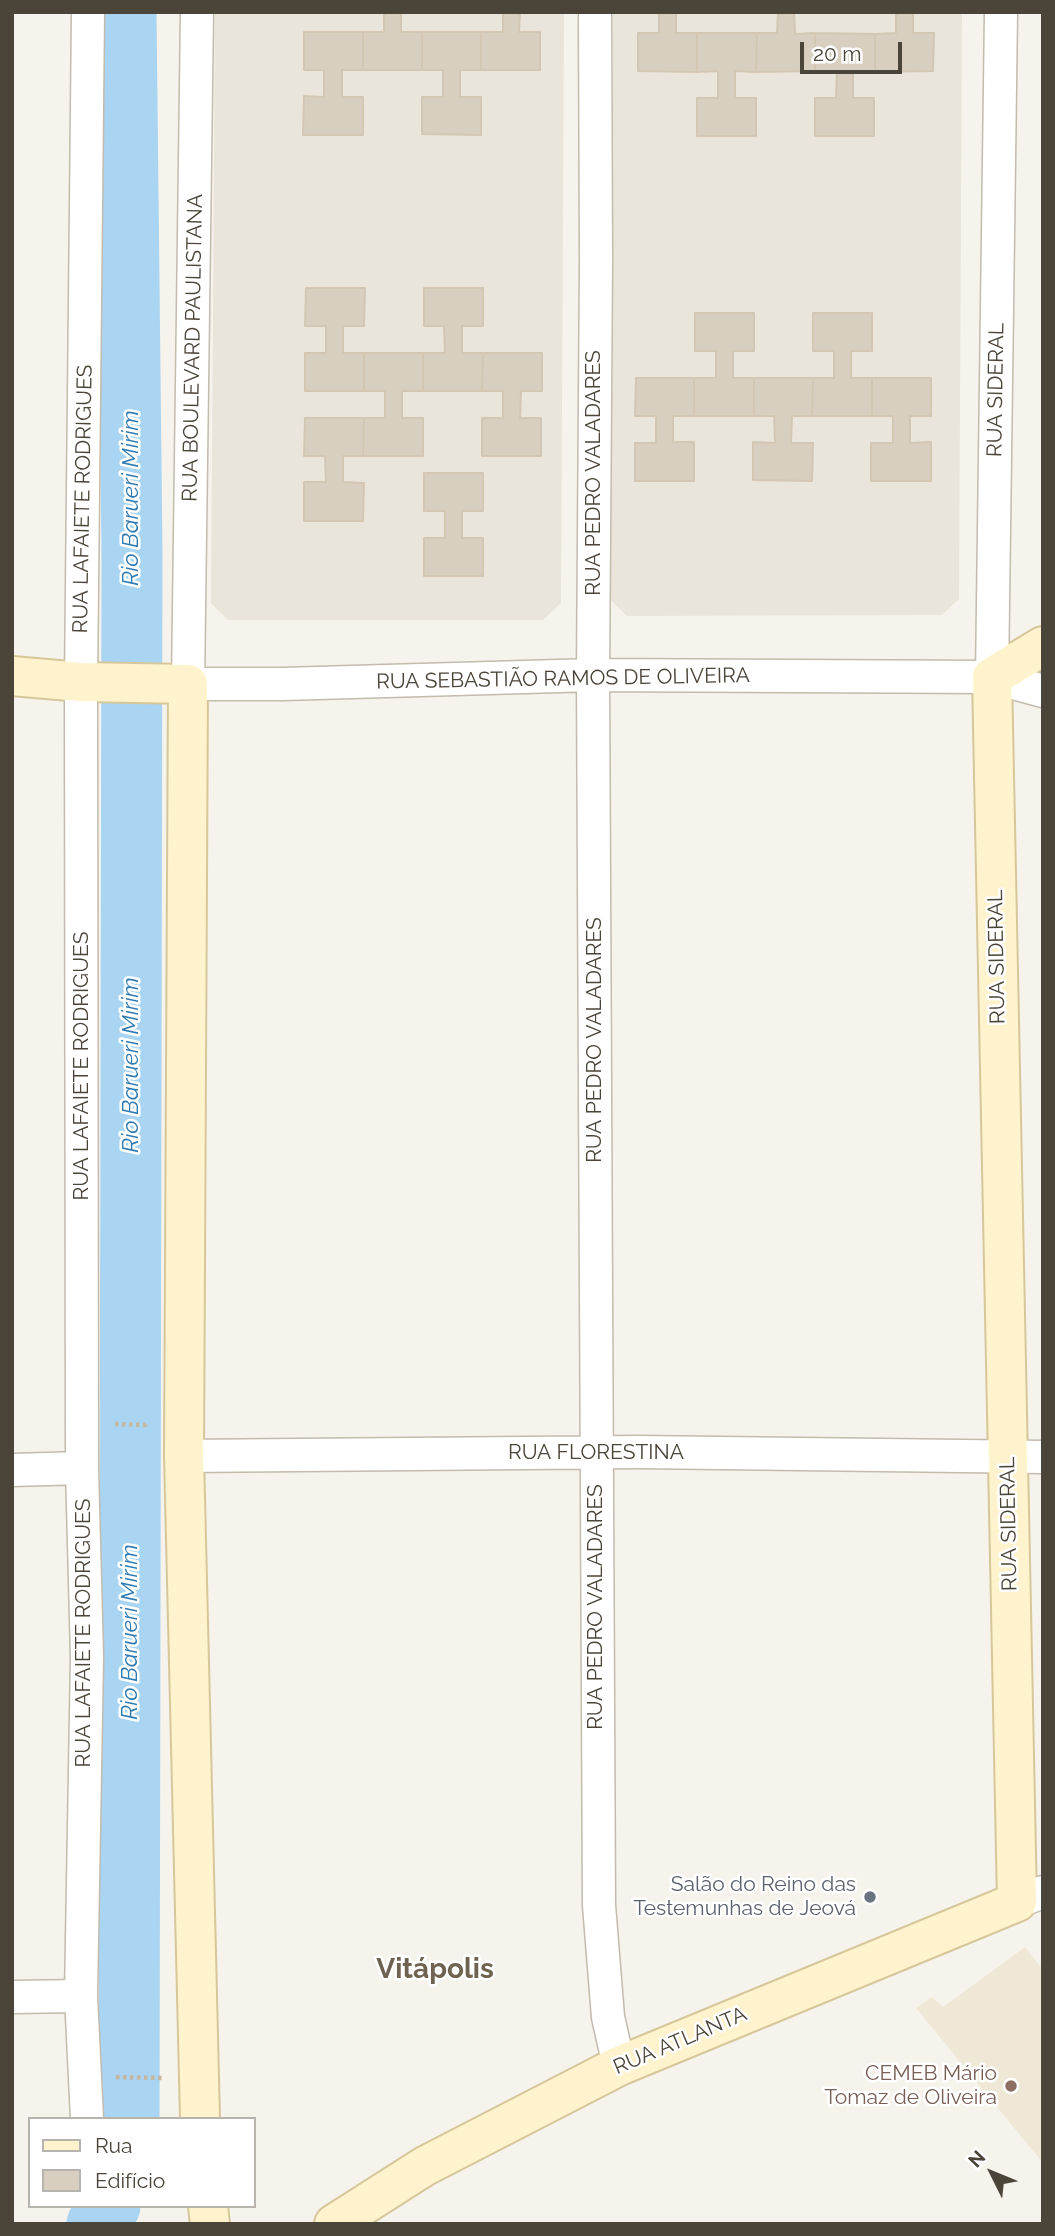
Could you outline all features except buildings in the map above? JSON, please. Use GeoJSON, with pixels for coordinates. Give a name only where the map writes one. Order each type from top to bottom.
{"type":"FeatureCollection","features":[{"type":"Feature","properties":{"kind":"main road"},"geometry":{"type":"LineString","coordinates":[[992,677],[1043,646]]}},
{"type":"Feature","properties":{"kind":"main road","name":"RUA SEBASTIÃO RAMOS DE OLIVEIRA"},"geometry":{"type":"LineString","coordinates":[[12,676],[95,682],[178,683]]}},
{"type":"Feature","properties":{"kind":"main road","name":"RUA SIDERAL"},"geometry":{"type":"LineString","coordinates":[[992,677],[1025,1457],[1030,1897]]}},
{"type":"Feature","properties":{"kind":"main road"},"geometry":{"type":"LineString","coordinates":[[178,683],[184,1456],[200,2117]]}},
{"type":"Feature","properties":{"kind":"main road","name":"RUA ATLANTA"},"geometry":{"type":"LineString","coordinates":[[334,2224],[425,2166],[619,2066],[1030,1897]]}},
{"type":"Feature","properties":{"kind":"street","name":"RUA LAFAIETE RODRIGUES"},"geometry":{"type":"LineString","coordinates":[[87,2117],[81,1996],[87,1657],[82,1468],[95,682],[88,12]]}},
{"type":"Feature","properties":{"kind":"street","name":"RUA BOULEVARD PAULISTANA"},"geometry":{"type":"LineString","coordinates":[[178,683],[197,12]]}},
{"type":"Feature","properties":{"kind":"street","name":"RUA PEDRO VALADARES"},"geometry":{"type":"LineString","coordinates":[[595,12],[593,675],[599,1905],[608,2017],[619,2066]]}},
{"type":"Feature","properties":{"kind":"street","name":"RUA SIDERAL"},"geometry":{"type":"LineString","coordinates":[[992,677],[1001,12]]}},
{"type":"Feature","properties":{"kind":"street","name":"RUA SEBASTIÃO RAMOS DE OLIVEIRA"},"geometry":{"type":"LineString","coordinates":[[178,683],[283,684],[593,675],[992,677],[1043,691]]}},
{"type":"Feature","properties":{"kind":"street","name":"RUA FLORESTINA"},"geometry":{"type":"LineString","coordinates":[[184,1456],[639,1452],[1025,1457]]}},
{"type":"Feature","properties":{"kind":"street"},"geometry":{"type":"LineString","coordinates":[[12,1470],[82,1468]]}},
{"type":"Feature","properties":{"kind":"street"},"geometry":{"type":"LineString","coordinates":[[12,1997],[81,1996]]}},
{"type":"Feature","properties":{"kind":"path"},"geometry":{"type":"LineString","coordinates":[[105,1424],[145,1425]]}},
{"type":"Feature","properties":{"kind":"path"},"geometry":{"type":"LineString","coordinates":[[104,2077],[162,2077]]}},
{"type":"Feature","properties":{"kind":"shaded area"},"geometry":{"type":"Polygon","coordinates":[[[215,12],[564,12],[561,603],[543,620],[228,620],[211,603],[215,12]]]}},
{"type":"Feature","properties":{"kind":"shaded area"},"geometry":{"type":"Polygon","coordinates":[[[613,12],[962,12],[959,599],[942,615],[627,616],[609,598],[613,12]]]}},
{"type":"Feature","properties":{"kind":"shaded area","name":"CEMEB Mário Tomaz de Oliveira"},"geometry":{"type":"Polygon","coordinates":[[[1025,1947],[1043,1970],[1043,2163],[916,2008],[932,1997],[943,2007],[1025,1947]]]}},
{"type":"Feature","properties":{"kind":"waterway","name":"Rio Barueri Mirim"},"geometry":{"type":"LineString","coordinates":[[126,12],[132,554],[129,2117]]}},
{"type":"Feature","properties":{"kind":"waterway","name":"Rio Barueri Mirim"},"geometry":{"type":"LineString","coordinates":[[97,2224],[109,2208]]}},
{"type":"Feature","properties":{"kind":"place","name":"Salão do Reino das Testemunhas de Jeová"},"geometry":{"type":"Point","coordinates":[870,1897]}},
{"type":"Feature","properties":{"kind":"place","name":"CEMEB Mário Tomaz de Oliveira"},"geometry":{"type":"Point","coordinates":[1011,2086]}},
{"type":"Feature","properties":{"kind":"district","name":"Vitápolis"},"geometry":{"type":"Point","coordinates":[435,1970]}}]}
